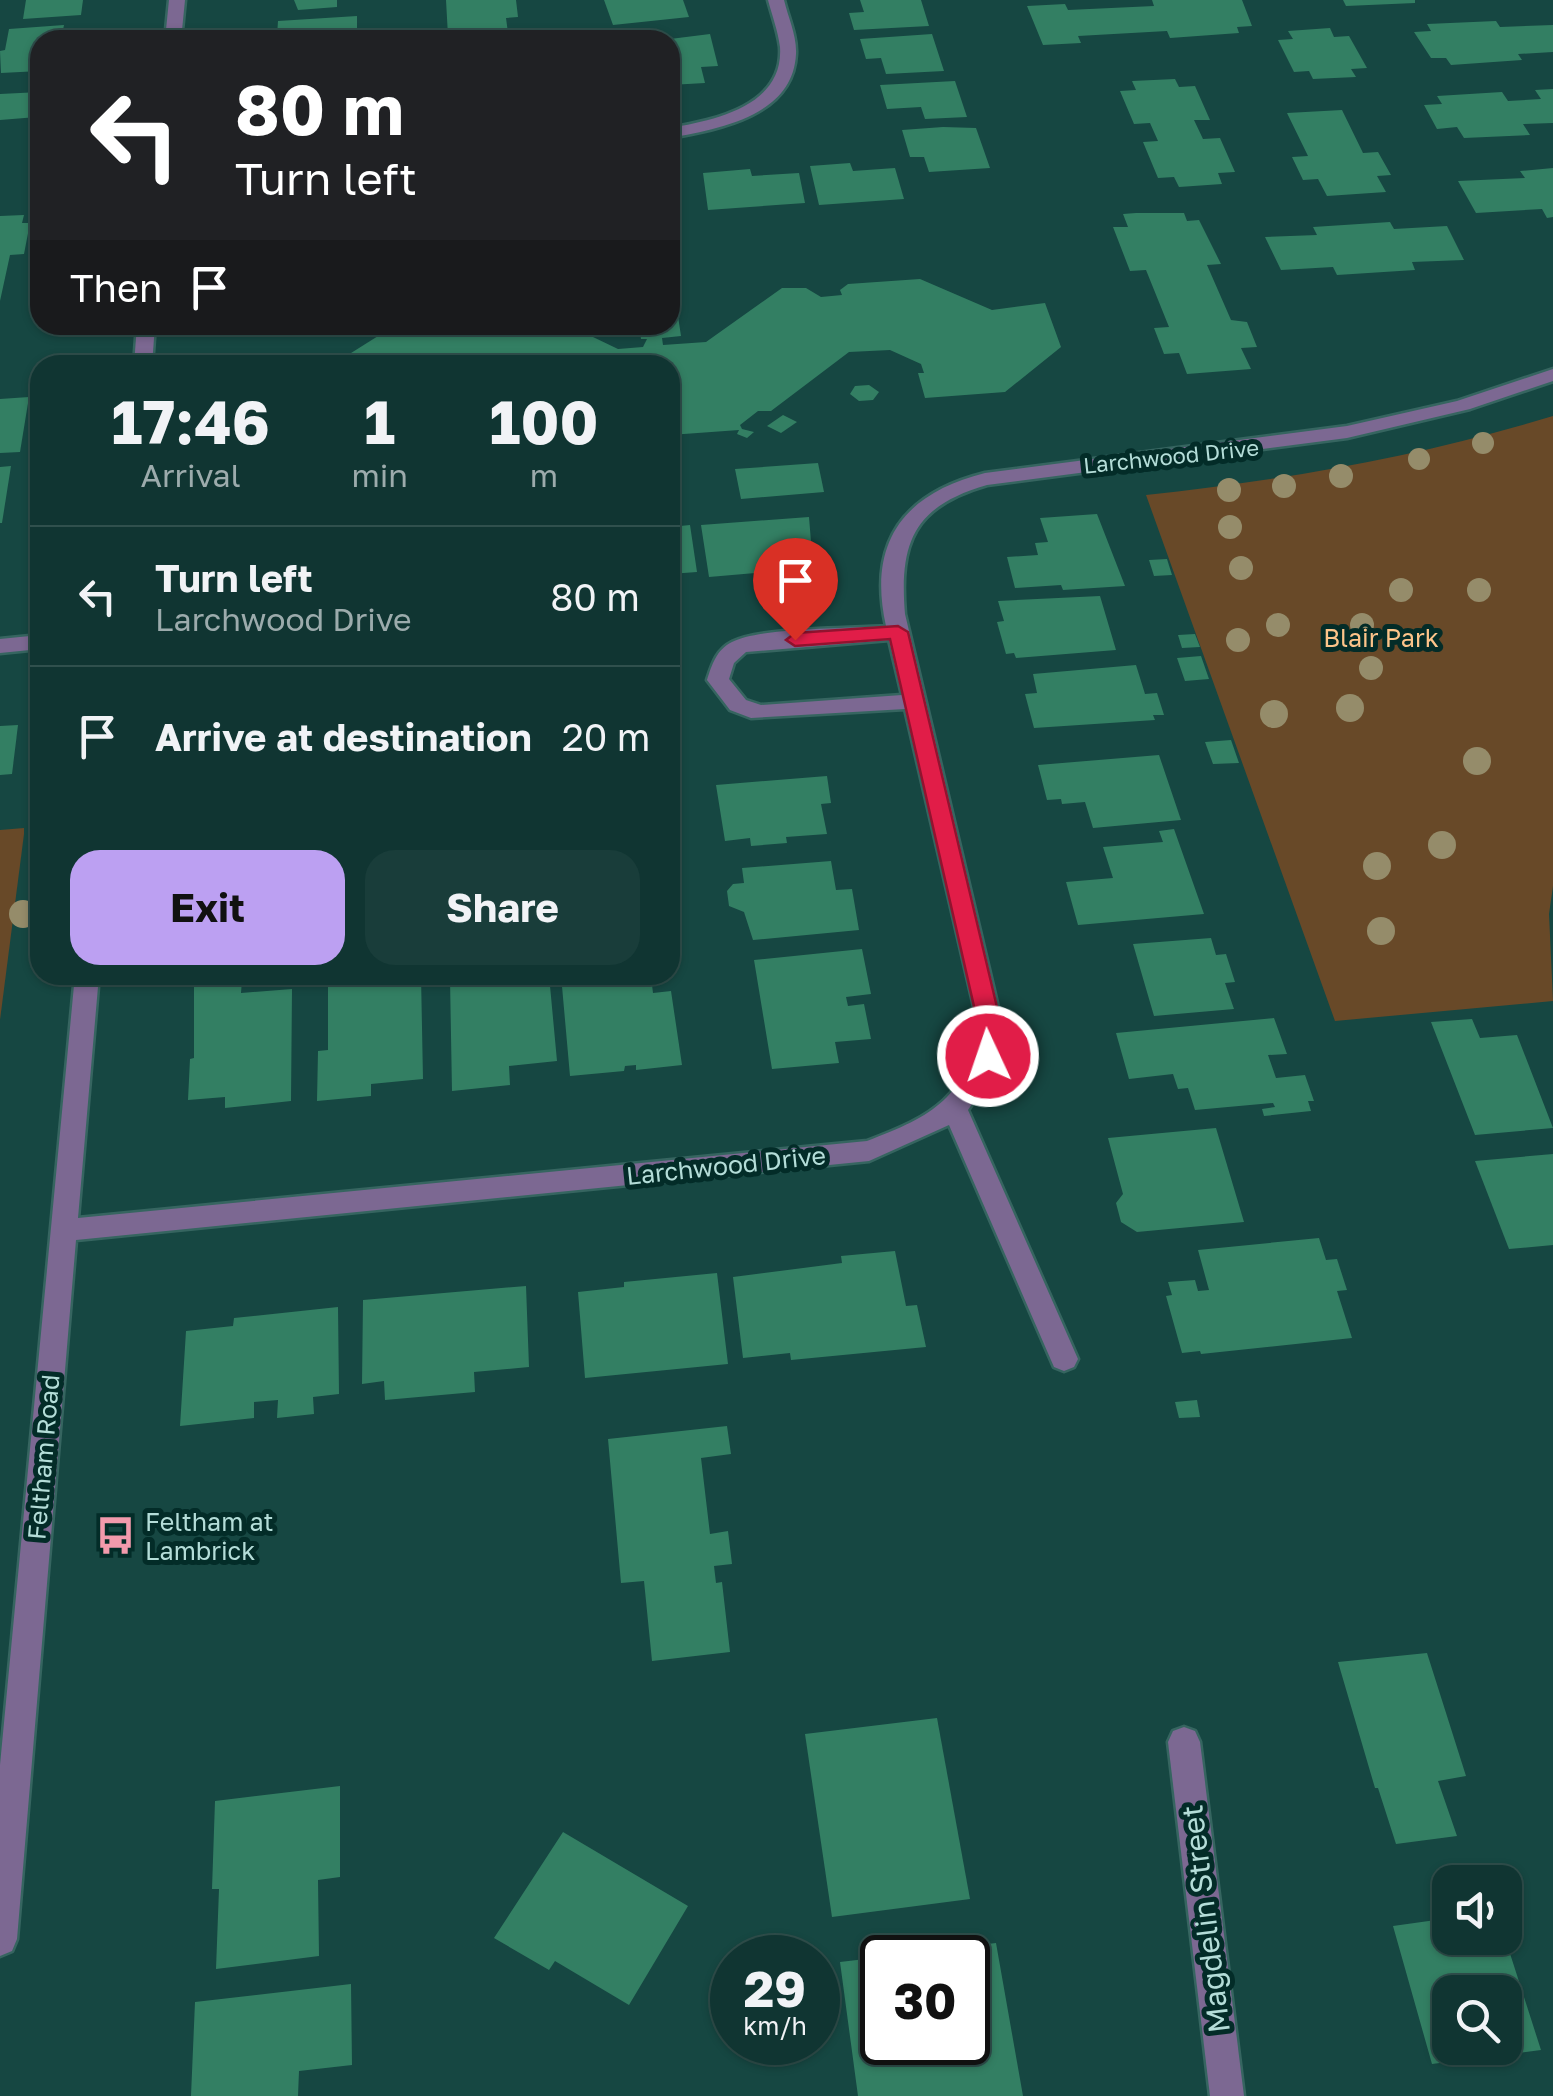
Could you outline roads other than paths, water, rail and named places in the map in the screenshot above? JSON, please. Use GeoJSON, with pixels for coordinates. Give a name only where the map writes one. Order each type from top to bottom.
{"type":"FeatureCollection","features":[{"type":"Feature","properties":{"kind":"street"},"geometry":{"type":"LineString","coordinates":[[174,30],[176,0]]}},
{"type":"Feature","properties":{"kind":"street"},"geometry":{"type":"LineString","coordinates":[[680,131],[712,126],[749,112],[772,92],[786,72],[788,52],[776,0]]}},
{"type":"Feature","properties":{"kind":"street","name":"Larchwood Drive"},"geometry":{"type":"LineString","coordinates":[[64,1230],[869,1150],[918,1133],[954,1110],[973,1086],[988,1056],[990,1024],[898,632],[892,575],[900,539],[915,512],[949,490],[1024,472],[1230,450],[1347,432],[1463,405],[1553,375]]}},
{"type":"Feature","properties":{"kind":"street"},"geometry":{"type":"LineString","coordinates":[[898,632],[750,644],[724,660],[718,680],[738,705],[760,713],[915,701]]}},
{"type":"Feature","properties":{"kind":"street"},"geometry":{"type":"LineString","coordinates":[[0,646],[30,643]]}},
{"type":"Feature","properties":{"kind":"street","name":"Feltham Road"},"geometry":{"type":"LineString","coordinates":[[0,1939],[10,1719],[64,1230],[86,985]]}},
{"type":"Feature","properties":{"kind":"street"},"geometry":{"type":"LineString","coordinates":[[954,1110],[1064,1359]]}},
{"type":"Feature","properties":{"kind":"street","name":"Magdelin Street"},"geometry":{"type":"LineString","coordinates":[[1184,1742],[1227,2096]]}},
{"type":"Feature","properties":{"kind":"place","name":"Feltham at Lambrick"},"geometry":{"type":"Point","coordinates":[115,1535]}},
{"type":"Feature","properties":{"kind":"park label","name":"Blair Park"},"geometry":{"type":"Point","coordinates":[1381,637]}}]}
